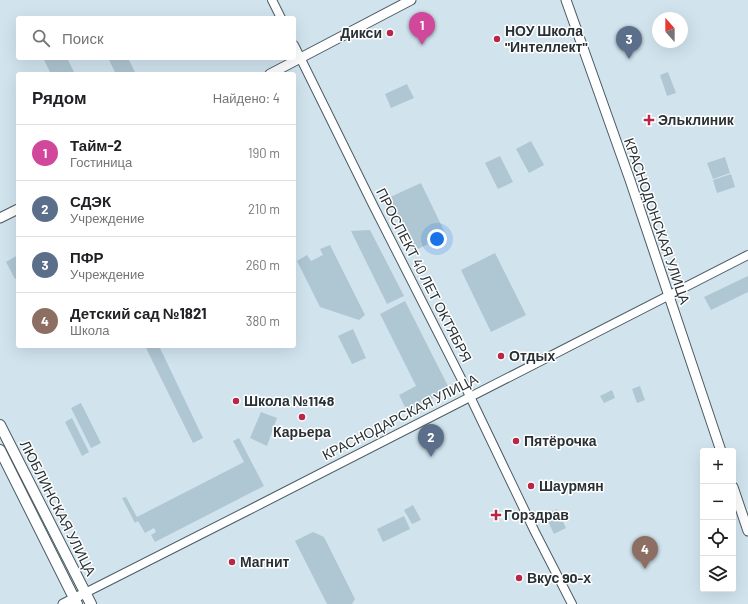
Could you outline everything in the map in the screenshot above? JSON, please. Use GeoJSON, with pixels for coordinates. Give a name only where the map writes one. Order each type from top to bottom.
{"type":"FeatureCollection","features":[{"type":"Feature","properties":{"kind":"main road"},"geometry":{"type":"LineString","coordinates":[[274,72],[411,0]]}},
{"type":"Feature","properties":{"kind":"main road","name":"КРАСНОДОНСКАЯ УЛИЦА"},"geometry":{"type":"LineString","coordinates":[[566,0],[632,187],[720,448]]}},
{"type":"Feature","properties":{"kind":"main road"},"geometry":{"type":"LineString","coordinates":[[0,218],[16,210]]}},
{"type":"Feature","properties":{"kind":"main road","name":"ЛЮБЛИНСКАЯ УЛИЦА"},"geometry":{"type":"LineString","coordinates":[[0,425],[91,604]]}},
{"type":"Feature","properties":{"kind":"main road","name":"ЛЮБЛИНСКАЯ УЛИЦА"},"geometry":{"type":"LineString","coordinates":[[0,450],[76,601]]}},
{"type":"Feature","properties":{"kind":"main road"},"geometry":{"type":"LineString","coordinates":[[736,496],[748,531]]}},
{"type":"Feature","properties":{"kind":"main road","name":"КРАСНОДАРСКАЯ УЛИЦА"},"geometry":{"type":"LineString","coordinates":[[64,604],[76,601],[85,593]]}},
{"type":"Feature","properties":{"kind":"street"},"geometry":{"type":"LineString","coordinates":[[272,0],[280,16]]}},
{"type":"Feature","properties":{"kind":"street","name":"ПРОСПЕКТ 40 ЛЕТ ОКТЯБРЯ"},"geometry":{"type":"LineString","coordinates":[[296,49],[470,396],[572,604]]}},
{"type":"Feature","properties":{"kind":"street","name":"КРАСНОДАРСКАЯ УЛИЦА"},"geometry":{"type":"LineString","coordinates":[[85,593],[748,255]]}},
{"type":"Feature","properties":{"kind":"shaded area"},"geometry":{"type":"Polygon","coordinates":[[[44,60],[68,60],[74,72],[50,72],[44,60]]]}},
{"type":"Feature","properties":{"kind":"shaded area"},"geometry":{"type":"Polygon","coordinates":[[[109,60],[129,60],[135,72],[115,72],[109,60]]]}},
{"type":"Feature","properties":{"kind":"shaded area"},"geometry":{"type":"Polygon","coordinates":[[[668,72],[676,93],[667,96],[660,75],[668,72]]]}},
{"type":"Feature","properties":{"kind":"shaded area"},"geometry":{"type":"Polygon","coordinates":[[[407,84],[414,98],[391,108],[385,94],[407,84]]]}},
{"type":"Feature","properties":{"kind":"shaded area"},"geometry":{"type":"Polygon","coordinates":[[[531,141],[544,165],[529,173],[516,149],[531,141]]]}},
{"type":"Feature","properties":{"kind":"shaded area"},"geometry":{"type":"Polygon","coordinates":[[[500,156],[513,182],[498,189],[485,163],[500,156]]]}},
{"type":"Feature","properties":{"kind":"shaded area"},"geometry":{"type":"Polygon","coordinates":[[[725,157],[730,173],[713,179],[707,163],[725,157]]]}},
{"type":"Feature","properties":{"kind":"shaded area"},"geometry":{"type":"Polygon","coordinates":[[[731,174],[735,187],[717,193],[713,180],[731,174]]]}},
{"type":"Feature","properties":{"kind":"shaded area"},"geometry":{"type":"Polygon","coordinates":[[[421,183],[446,235],[414,251],[388,198],[421,183]]]}},
{"type":"Feature","properties":{"kind":"shaded area"},"geometry":{"type":"Polygon","coordinates":[[[370,230],[404,296],[387,304],[351,231],[370,230]]]}},
{"type":"Feature","properties":{"kind":"shaded area"},"geometry":{"type":"Polygon","coordinates":[[[330,245],[365,315],[359,320],[320,307],[297,261],[307,255],[311,261],[323,255],[320,249],[330,245]]]}},
{"type":"Feature","properties":{"kind":"shaded area"},"geometry":{"type":"Polygon","coordinates":[[[495,253],[526,315],[491,332],[461,270],[495,253]]]}},
{"type":"Feature","properties":{"kind":"shaded area"},"geometry":{"type":"Polygon","coordinates":[[[16,256],[16,279],[15,279],[6,262],[16,256]]]}},
{"type":"Feature","properties":{"kind":"shaded area"},"geometry":{"type":"Polygon","coordinates":[[[748,276],[748,292],[711,310],[704,297],[748,276]]]}},
{"type":"Feature","properties":{"kind":"shaded area"},"geometry":{"type":"Polygon","coordinates":[[[405,301],[450,390],[407,411],[399,395],[416,386],[380,314],[405,301]]]}},
{"type":"Feature","properties":{"kind":"shaded area"},"geometry":{"type":"Polygon","coordinates":[[[353,329],[366,358],[352,364],[338,336],[353,329]]]}},
{"type":"Feature","properties":{"kind":"shaded area"},"geometry":{"type":"Polygon","coordinates":[[[146,348],[160,348],[203,438],[193,443],[146,348]]]}},
{"type":"Feature","properties":{"kind":"shaded area"},"geometry":{"type":"Polygon","coordinates":[[[640,386],[645,400],[637,403],[632,389],[640,386]]]}},
{"type":"Feature","properties":{"kind":"shaded area"},"geometry":{"type":"Polygon","coordinates":[[[612,390],[615,398],[604,403],[600,396],[612,390]]]}},
{"type":"Feature","properties":{"kind":"shaded area"},"geometry":{"type":"Polygon","coordinates":[[[81,403],[101,443],[91,448],[71,408],[81,403]]]}},
{"type":"Feature","properties":{"kind":"shaded area"},"geometry":{"type":"Polygon","coordinates":[[[261,412],[277,418],[267,446],[250,438],[261,412]]]}},
{"type":"Feature","properties":{"kind":"shaded area"},"geometry":{"type":"Polygon","coordinates":[[[72,418],[89,452],[82,456],[65,422],[72,418]]]}},
{"type":"Feature","properties":{"kind":"shaded area"},"geometry":{"type":"Polygon","coordinates":[[[239,438],[264,486],[155,542],[151,535],[156,532],[154,528],[145,533],[138,521],[135,523],[122,498],[126,497],[137,517],[244,462],[233,441],[239,438]]]}},
{"type":"Feature","properties":{"kind":"shaded area"},"geometry":{"type":"Polygon","coordinates":[[[413,505],[421,520],[412,524],[404,510],[413,505]]]}},
{"type":"Feature","properties":{"kind":"shaded area"},"geometry":{"type":"Polygon","coordinates":[[[557,509],[566,528],[554,534],[545,515],[557,509]]]}},
{"type":"Feature","properties":{"kind":"shaded area"},"geometry":{"type":"Polygon","coordinates":[[[404,516],[410,529],[383,542],[377,529],[404,516]]]}},
{"type":"Feature","properties":{"kind":"shaded area"},"geometry":{"type":"Polygon","coordinates":[[[313,532],[324,537],[355,599],[352,604],[327,604],[295,541],[313,532]]]}},
{"type":"Feature","properties":{"kind":"place","name":"Дикси"},"geometry":{"type":"Point","coordinates":[390,33]}},
{"type":"Feature","properties":{"kind":"place","name":"НОУ Школа \"Интеллект\""},"geometry":{"type":"Point","coordinates":[497,39]}},
{"type":"Feature","properties":{"kind":"place","name":"Тайм-2"},"geometry":{"type":"Point","coordinates":[422,45]}},
{"type":"Feature","properties":{"kind":"place","name":"ПФР"},"geometry":{"type":"Point","coordinates":[629,59]}},
{"type":"Feature","properties":{"kind":"place","name":"Эльклиник"},"geometry":{"type":"Point","coordinates":[649,120]}},
{"type":"Feature","properties":{"kind":"place","name":"Отдых"},"geometry":{"type":"Point","coordinates":[501,356]}},
{"type":"Feature","properties":{"kind":"place","name":"Школа №1148"},"geometry":{"type":"Point","coordinates":[236,401]}},
{"type":"Feature","properties":{"kind":"place","name":"Карьера"},"geometry":{"type":"Point","coordinates":[302,417]}},
{"type":"Feature","properties":{"kind":"place","name":"Пятёрочка"},"geometry":{"type":"Point","coordinates":[516,441]}},
{"type":"Feature","properties":{"kind":"place","name":"СДЭК"},"geometry":{"type":"Point","coordinates":[431,457]}},
{"type":"Feature","properties":{"kind":"place","name":"Шаурмян"},"geometry":{"type":"Point","coordinates":[531,486]}},
{"type":"Feature","properties":{"kind":"place","name":"Горздрав"},"geometry":{"type":"Point","coordinates":[496,515]}},
{"type":"Feature","properties":{"kind":"place","name":"Магнит"},"geometry":{"type":"Point","coordinates":[232,562]}},
{"type":"Feature","properties":{"kind":"place","name":"Детский сад №1821"},"geometry":{"type":"Point","coordinates":[645,569]}},
{"type":"Feature","properties":{"kind":"place","name":"Вкус 90-х"},"geometry":{"type":"Point","coordinates":[519,578]}}]}
